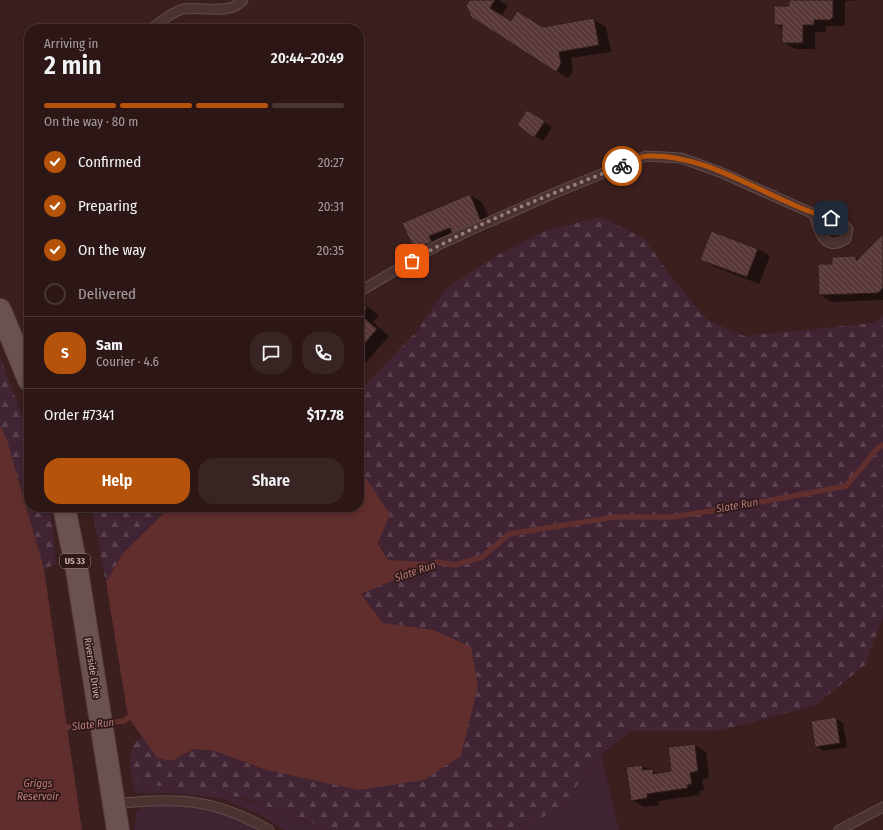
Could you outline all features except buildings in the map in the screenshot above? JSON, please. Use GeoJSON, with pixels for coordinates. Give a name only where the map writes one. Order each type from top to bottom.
{"type":"FeatureCollection","features":[{"type":"Feature","properties":{"kind":"main road"},"geometry":{"type":"LineString","coordinates":[[0,310],[21,340],[24,355]]}},
{"type":"Feature","properties":{"kind":"main road","name":"Riverside Drive"},"geometry":{"type":"LineString","coordinates":[[65,512],[77,570],[118,830]]}},
{"type":"Feature","properties":{"kind":"lane"},"geometry":{"type":"LineString","coordinates":[[157,24],[169,15],[182,9],[229,8],[243,0]]}},
{"type":"Feature","properties":{"kind":"lane"},"geometry":{"type":"LineString","coordinates":[[364,289],[438,245],[552,194],[646,156],[681,158],[720,172],[814,214]]}},
{"type":"Feature","properties":{"kind":"lane"},"geometry":{"type":"LineString","coordinates":[[114,804],[148,800],[198,802],[234,811],[269,830]]}},
{"type":"Feature","properties":{"kind":"lane"},"geometry":{"type":"LineString","coordinates":[[839,830],[883,807]]}},
{"type":"Feature","properties":{"kind":"green space"},"geometry":{"type":"Polygon","coordinates":[[[601,217],[645,239],[669,274],[707,320],[744,336],[873,323],[883,316],[883,616],[865,665],[814,706],[717,731],[631,731],[601,754],[564,803],[535,822],[498,830],[332,830],[243,798],[180,787],[141,785],[132,779],[130,761],[131,751],[141,736],[157,758],[172,761],[194,749],[215,751],[266,770],[434,630],[383,623],[361,594],[435,562],[388,560],[379,541],[390,514],[366,478],[364,478],[364,386],[418,330],[445,289],[498,255],[544,231],[601,217]]]}},
{"type":"Feature","properties":{"kind":"green space"},"geometry":{"type":"Polygon","coordinates":[[[0,357],[24,421],[24,499],[7,440],[0,425],[0,357]]]}},
{"type":"Feature","properties":{"kind":"green space"},"geometry":{"type":"Polygon","coordinates":[[[28,512],[50,512],[56,564],[44,569],[28,512]]]}},
{"type":"Feature","properties":{"kind":"green space"},"geometry":{"type":"Polygon","coordinates":[[[92,512],[164,512],[123,553],[106,582],[92,512]]]}},
{"type":"Feature","properties":{"kind":"green space"},"geometry":{"type":"Polygon","coordinates":[[[601,754],[619,830],[498,830],[535,822],[564,803],[601,754]]]}},
{"type":"Feature","properties":{"kind":"green space"},"geometry":{"type":"Polygon","coordinates":[[[132,779],[143,784],[199,789],[238,798],[332,830],[284,830],[261,815],[220,798],[173,793],[135,793],[132,779]]]}},
{"type":"Feature","properties":{"kind":"green space"},"geometry":{"type":"Polygon","coordinates":[[[163,804],[190,805],[213,809],[235,817],[259,830],[134,830],[136,812],[143,806],[163,804]]]}},
{"type":"Feature","properties":{"kind":"water","name":"Griggs Reservoir"},"geometry":{"type":"Polygon","coordinates":[[[0,425],[7,440],[24,499],[24,512],[28,512],[44,569],[82,830],[0,830],[0,425]]]}},
{"type":"Feature","properties":{"kind":"water"},"geometry":{"type":"Polygon","coordinates":[[[364,478],[366,478],[390,514],[378,543],[388,560],[437,562],[361,594],[383,623],[434,630],[471,647],[478,686],[461,756],[424,780],[359,790],[266,770],[215,751],[194,749],[172,761],[157,758],[128,717],[106,582],[123,553],[165,512],[364,512],[364,478]]]}},
{"type":"Feature","properties":{"kind":"waterway","name":"Slate Run"},"geometry":{"type":"LineString","coordinates":[[430,565],[437,562],[455,565],[482,557],[509,534],[615,517],[672,517],[846,486],[878,448],[883,445]]}},
{"type":"Feature","properties":{"kind":"waterway","name":"Slate Run"},"geometry":{"type":"LineString","coordinates":[[105,723],[124,721],[134,714]]}},
{"type":"Feature","properties":{"kind":"waterway","name":"Slate Run"},"geometry":{"type":"LineString","coordinates":[[61,728],[96,724]]}},
{"type":"Feature","properties":{"kind":"way so far"},"geometry":{"type":"LineString","coordinates":[[412,261],[438,245],[552,194],[622,166]]}},
{"type":"Feature","properties":{"kind":"route"},"geometry":{"type":"LineString","coordinates":[[622,166],[646,156],[681,158],[720,172],[814,214],[831,218]]}}]}
